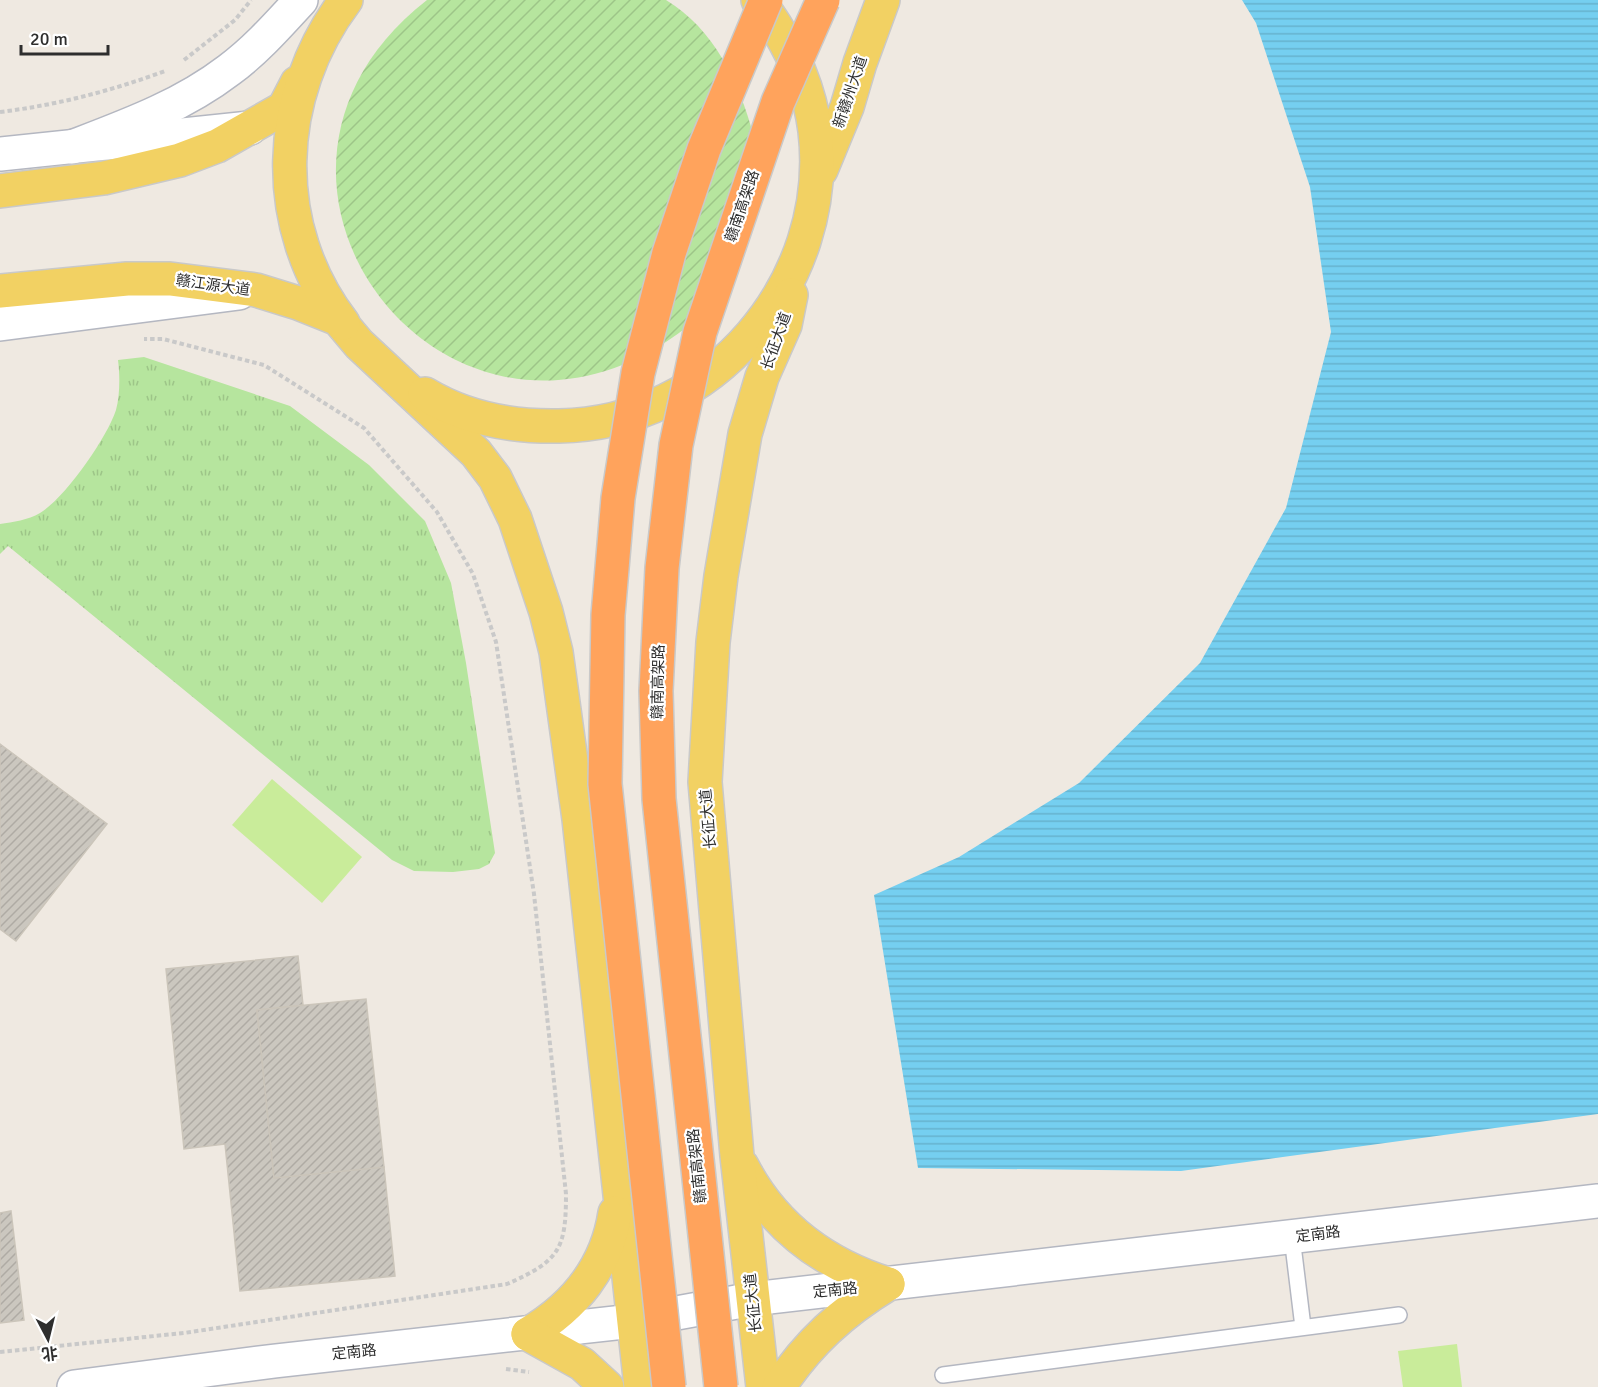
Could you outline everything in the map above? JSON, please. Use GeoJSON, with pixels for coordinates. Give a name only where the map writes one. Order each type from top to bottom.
{"type":"FeatureCollection","features":[{"type":"Feature","properties":{"kind":"highway"},"geometry":{"type":"LineString","coordinates":[[669,1387],[605,784],[608,615],[618,498],[638,373],[669,253],[704,149],[766,0]]}},
{"type":"Feature","properties":{"kind":"highway","name":"赣南高架路"},"geometry":{"type":"LineString","coordinates":[[721,1387],[659,799],[656,691],[662,568],[676,445],[700,332],[778,102],[824,0]]}},
{"type":"Feature","properties":{"kind":"main road"},"geometry":{"type":"LineString","coordinates":[[397,378],[439,402],[484,419],[532,426],[579,426],[627,416],[672,399],[713,373],[741,347],[777,303],[799,260],[810,222],[816,183],[815,131],[803,80],[782,32],[758,0]]}},
{"type":"Feature","properties":{"kind":"main road","name":"新赣州大道"},"geometry":{"type":"LineString","coordinates":[[816,183],[848,107],[860,63],[883,0]]}},
{"type":"Feature","properties":{"kind":"main road"},"geometry":{"type":"LineString","coordinates":[[0,190],[142,171],[208,149],[252,128],[284,108],[339,10]]}},
{"type":"Feature","properties":{"kind":"main road"},"geometry":{"type":"LineString","coordinates":[[339,10],[308,64],[296,103],[288,162],[292,212],[306,260],[329,305],[359,344]]}},
{"type":"Feature","properties":{"kind":"main road","name":"长征大道"},"geometry":{"type":"LineString","coordinates":[[762,1387],[737,1156],[705,782],[713,642],[721,576],[745,434],[762,377],[785,325],[799,260]]}},
{"type":"Feature","properties":{"kind":"main road","name":"赣江源大道"},"geometry":{"type":"LineString","coordinates":[[0,291],[127,279],[170,279],[256,290],[338,319],[359,344],[397,378]]}},
{"type":"Feature","properties":{"kind":"main road"},"geometry":{"type":"LineString","coordinates":[[397,378],[476,453],[495,478],[515,519],[546,612],[556,652],[578,807],[641,1387]]}},
{"type":"Feature","properties":{"kind":"main road"},"geometry":{"type":"LineString","coordinates":[[737,1156],[751,1183],[789,1230],[835,1263],[888,1284]]}},
{"type":"Feature","properties":{"kind":"main road"},"geometry":{"type":"LineString","coordinates":[[607,1387],[582,1364],[528,1334],[562,1311],[589,1281],[600,1262],[614,1221],[617,1178]]}},
{"type":"Feature","properties":{"kind":"main road"},"geometry":{"type":"LineString","coordinates":[[779,1387],[794,1364],[835,1320],[888,1284]]}},
{"type":"Feature","properties":{"kind":"street"},"geometry":{"type":"LineString","coordinates":[[72,147],[132,124],[179,102],[229,71],[263,41],[302,0]]}},
{"type":"Feature","properties":{"kind":"street"},"geometry":{"type":"LineString","coordinates":[[0,154],[252,128]]}},
{"type":"Feature","properties":{"kind":"street"},"geometry":{"type":"LineString","coordinates":[[0,324],[256,290]]}},
{"type":"Feature","properties":{"kind":"street","name":"定南路"},"geometry":{"type":"LineString","coordinates":[[74,1387],[275,1360],[633,1321],[753,1299],[1598,1201]]}},
{"type":"Feature","properties":{"kind":"lane"},"geometry":{"type":"LineString","coordinates":[[1292,1237],[1303,1327]]}},
{"type":"Feature","properties":{"kind":"lane"},"geometry":{"type":"LineString","coordinates":[[943,1376],[1399,1315]]}},
{"type":"Feature","properties":{"kind":"path"},"geometry":{"type":"LineString","coordinates":[[180,63],[235,20],[251,0]]}},
{"type":"Feature","properties":{"kind":"path"},"geometry":{"type":"LineString","coordinates":[[0,112],[44,106],[107,91],[171,69]]}},
{"type":"Feature","properties":{"kind":"path"},"geometry":{"type":"LineString","coordinates":[[0,1352],[184,1333],[507,1284],[539,1270],[561,1246],[566,1227],[566,1194],[534,894],[496,642],[472,574],[436,512],[364,428],[264,365],[163,339],[139,339]]}},
{"type":"Feature","properties":{"kind":"green space"},"geometry":{"type":"Polygon","coordinates":[[[427,0],[666,0],[683,12],[711,41],[732,76],[753,134],[687,327],[599,373],[515,378],[440,351],[382,300],[345,231],[337,153],[362,73],[427,0]]]}},
{"type":"Feature","properties":{"kind":"green space"},"geometry":{"type":"Polygon","coordinates":[[[144,357],[290,406],[369,465],[425,521],[451,583],[466,663],[495,853],[489,864],[479,869],[453,872],[414,871],[392,860],[8,546],[0,554],[0,524],[40,513],[61,495],[95,451],[116,410],[119,385],[118,360],[144,357]]]}},
{"type":"Feature","properties":{"kind":"green space"},"geometry":{"type":"Polygon","coordinates":[[[272,779],[362,857],[322,903],[232,825],[272,779]]]}},
{"type":"Feature","properties":{"kind":"green space"},"geometry":{"type":"Polygon","coordinates":[[[1457,1344],[1462,1387],[1403,1387],[1398,1351],[1457,1344]]]}},
{"type":"Feature","properties":{"kind":"water"},"geometry":{"type":"Polygon","coordinates":[[[1242,0],[1598,0],[1598,1114],[1181,1171],[918,1168],[874,895],[959,857],[1079,783],[1200,663],[1286,508],[1331,332],[1310,187],[1256,23],[1242,0]]]}},
{"type":"Feature","properties":{"kind":"building"},"geometry":{"type":"Polygon","coordinates":[[[0,744],[107,824],[16,941],[0,929],[0,744]]]}},
{"type":"Feature","properties":{"kind":"building"},"geometry":{"type":"Polygon","coordinates":[[[298,956],[303,1005],[257,1010],[274,1178],[384,1167],[395,1276],[240,1291],[225,1144],[184,1149],[166,969],[298,956]]]}},
{"type":"Feature","properties":{"kind":"building"},"geometry":{"type":"Polygon","coordinates":[[[366,999],[384,1167],[274,1178],[257,1010],[366,999]]]}},
{"type":"Feature","properties":{"kind":"building"},"geometry":{"type":"Polygon","coordinates":[[[11,1211],[24,1320],[0,1323],[0,1213],[11,1211]]]}}]}
